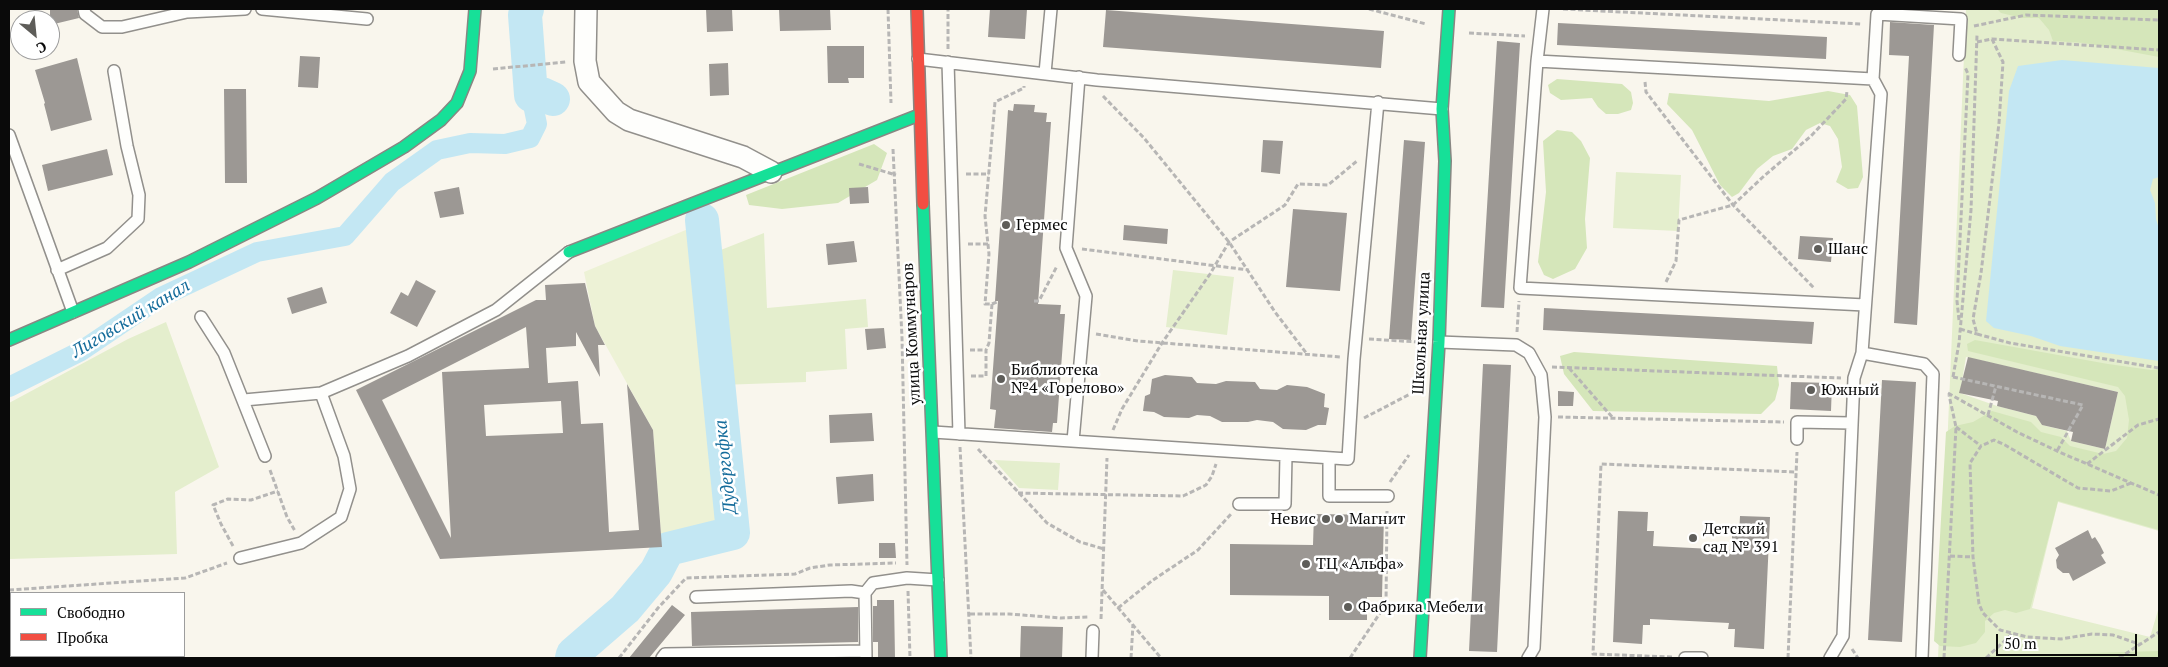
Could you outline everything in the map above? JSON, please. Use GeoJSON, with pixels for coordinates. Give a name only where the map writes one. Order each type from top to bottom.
{"type":"FeatureCollection","features":[{"type":"Feature","properties":{"kind":"street"},"geometry":{"type":"LineString","coordinates":[[9,340],[188,262],[317,198],[404,147],[458,103],[470,72],[475,9]]}},
{"type":"Feature","properties":{"kind":"street"},"geometry":{"type":"LineString","coordinates":[[586,9],[585,62],[590,82],[607,103],[629,120],[743,158],[771,172]]}},
{"type":"Feature","properties":{"kind":"street","name":"улица Коммунаров"},"geometry":{"type":"LineString","coordinates":[[917,9],[919,115],[941,658]]}},
{"type":"Feature","properties":{"kind":"street","name":"Школьная улица"},"geometry":{"type":"LineString","coordinates":[[1420,658],[1439,342],[1444,161],[1442,109],[1449,9]]}},
{"type":"Feature","properties":{"kind":"street"},"geometry":{"type":"LineString","coordinates":[[569,252],[919,115]]}},
{"type":"Feature","properties":{"kind":"lane"},"geometry":{"type":"LineString","coordinates":[[84,9],[85,14],[102,27],[122,27],[188,12],[244,9]]}},
{"type":"Feature","properties":{"kind":"lane"},"geometry":{"type":"LineString","coordinates":[[262,9],[367,19]]}},
{"type":"Feature","properties":{"kind":"lane"},"geometry":{"type":"LineString","coordinates":[[1045,72],[1051,9]]}},
{"type":"Feature","properties":{"kind":"lane"},"geometry":{"type":"LineString","coordinates":[[1543,9],[1537,61],[1520,288],[1865,305]]}},
{"type":"Feature","properties":{"kind":"lane"},"geometry":{"type":"LineString","coordinates":[[1830,658],[1843,636],[1854,378],[1862,353],[1881,94],[1873,79],[1877,14],[1961,19],[1959,55]]}},
{"type":"Feature","properties":{"kind":"lane"},"geometry":{"type":"LineString","coordinates":[[918,59],[1045,72],[1098,80],[1378,102],[1442,109]]}},
{"type":"Feature","properties":{"kind":"lane"},"geometry":{"type":"LineString","coordinates":[[1537,61],[1873,79]]}},
{"type":"Feature","properties":{"kind":"lane"},"geometry":{"type":"LineString","coordinates":[[948,62],[962,434]]}},
{"type":"Feature","properties":{"kind":"lane"},"geometry":{"type":"LineString","coordinates":[[57,270],[107,248],[138,219],[139,195],[127,146],[114,71]]}},
{"type":"Feature","properties":{"kind":"lane"},"geometry":{"type":"LineString","coordinates":[[1073,441],[1086,296],[1066,248],[1079,77]]}},
{"type":"Feature","properties":{"kind":"lane"},"geometry":{"type":"LineString","coordinates":[[933,432],[1348,459],[1354,359],[1378,102]]}},
{"type":"Feature","properties":{"kind":"lane"},"geometry":{"type":"LineString","coordinates":[[9,135],[73,313]]}},
{"type":"Feature","properties":{"kind":"lane"},"geometry":{"type":"LineString","coordinates":[[244,400],[321,392],[408,356],[496,310],[569,252]]}},
{"type":"Feature","properties":{"kind":"lane"},"geometry":{"type":"LineString","coordinates":[[201,316],[224,353],[244,400],[250,423],[265,456]]}},
{"type":"Feature","properties":{"kind":"lane"},"geometry":{"type":"LineString","coordinates":[[1439,342],[1516,345],[1529,353],[1541,375],[1546,417],[1534,648],[1528,658]]}},
{"type":"Feature","properties":{"kind":"lane"},"geometry":{"type":"LineString","coordinates":[[1862,353],[1924,364],[1933,374],[1922,658]]}},
{"type":"Feature","properties":{"kind":"lane"},"geometry":{"type":"LineString","coordinates":[[240,558],[301,543],[341,517],[350,489],[344,456],[321,392]]}},
{"type":"Feature","properties":{"kind":"lane"},"geometry":{"type":"LineString","coordinates":[[1797,439],[1798,422],[1851,423]]}},
{"type":"Feature","properties":{"kind":"lane"},"geometry":{"type":"LineString","coordinates":[[1239,504],[1285,504],[1286,455]]}},
{"type":"Feature","properties":{"kind":"lane"},"geometry":{"type":"LineString","coordinates":[[1329,458],[1329,496],[1388,496]]}},
{"type":"Feature","properties":{"kind":"lane"},"geometry":{"type":"LineString","coordinates":[[662,658],[665,654],[866,655],[865,593],[873,583],[907,578],[938,580]]}},
{"type":"Feature","properties":{"kind":"lane"},"geometry":{"type":"LineString","coordinates":[[696,597],[865,593]]}},
{"type":"Feature","properties":{"kind":"lane"},"geometry":{"type":"LineString","coordinates":[[1092,658],[1093,631]]}},
{"type":"Feature","properties":{"kind":"lane"},"geometry":{"type":"LineString","coordinates":[[1685,658],[1702,658]]}},
{"type":"Feature","properties":{"kind":"path"},"geometry":{"type":"LineString","coordinates":[[888,9],[902,348],[910,658]]}},
{"type":"Feature","properties":{"kind":"path"},"geometry":{"type":"LineString","coordinates":[[948,9],[948,62]]}},
{"type":"Feature","properties":{"kind":"path"},"geometry":{"type":"LineString","coordinates":[[1369,9],[1437,26],[1447,31],[1541,38]]}},
{"type":"Feature","properties":{"kind":"path"},"geometry":{"type":"LineString","coordinates":[[1563,9],[1876,25]]}},
{"type":"Feature","properties":{"kind":"path"},"geometry":{"type":"LineString","coordinates":[[2057,451],[2083,405],[1953,377],[1960,329],[1971,210],[1976,26],[2026,15],[2159,20]]}},
{"type":"Feature","properties":{"kind":"path"},"geometry":{"type":"LineString","coordinates":[[1977,42],[1992,39],[2159,50]]}},
{"type":"Feature","properties":{"kind":"path"},"geometry":{"type":"LineString","coordinates":[[1977,334],[1973,319],[1981,273],[1999,123],[2002,62],[1992,39]]}},
{"type":"Feature","properties":{"kind":"path"},"geometry":{"type":"LineString","coordinates":[[1959,55],[1968,74],[1957,301],[1960,329]]}},
{"type":"Feature","properties":{"kind":"path"},"geometry":{"type":"LineString","coordinates":[[521,66],[547,63]]}},
{"type":"Feature","properties":{"kind":"path"},"geometry":{"type":"LineString","coordinates":[[1642,66],[1646,92],[1733,205],[1831,304]]}},
{"type":"Feature","properties":{"kind":"path"},"geometry":{"type":"LineString","coordinates":[[999,301],[985,304],[989,254],[985,216],[995,102],[1024,88],[1025,70]]}},
{"type":"Feature","properties":{"kind":"path"},"geometry":{"type":"LineString","coordinates":[[1660,295],[1676,261],[1679,220],[1733,205],[1811,136],[1846,99],[1848,78]]}},
{"type":"Feature","properties":{"kind":"path"},"geometry":{"type":"LineString","coordinates":[[1098,80],[1098,91],[1144,138],[1229,242],[1275,312],[1307,354]]}},
{"type":"Feature","properties":{"kind":"path"},"geometry":{"type":"LineString","coordinates":[[1093,631],[1101,624],[1108,444],[1122,409],[1162,343],[1229,242],[1285,205],[1298,184],[1328,185],[1375,146]]}},
{"type":"Feature","properties":{"kind":"path"},"geometry":{"type":"LineString","coordinates":[[850,161],[894,175]]}},
{"type":"Feature","properties":{"kind":"path"},"geometry":{"type":"LineString","coordinates":[[1034,301],[1039,301],[1066,248],[1249,270]]}},
{"type":"Feature","properties":{"kind":"path"},"geometry":{"type":"LineString","coordinates":[[1516,345],[1520,288]]}},
{"type":"Feature","properties":{"kind":"path"},"geometry":{"type":"LineString","coordinates":[[986,376],[986,350],[990,343],[992,304]]}},
{"type":"Feature","properties":{"kind":"path"},"geometry":{"type":"LineString","coordinates":[[1960,329],[2010,343],[2159,368]]}},
{"type":"Feature","properties":{"kind":"path"},"geometry":{"type":"LineString","coordinates":[[1083,332],[1138,341],[1354,359]]}},
{"type":"Feature","properties":{"kind":"path"},"geometry":{"type":"LineString","coordinates":[[1356,338],[1439,342]]}},
{"type":"Feature","properties":{"kind":"path"},"geometry":{"type":"LineString","coordinates":[[1529,353],[1554,368],[1854,378]]}},
{"type":"Feature","properties":{"kind":"path"},"geometry":{"type":"LineString","coordinates":[[1569,368],[1613,418]]}},
{"type":"Feature","properties":{"kind":"path"},"geometry":{"type":"LineString","coordinates":[[1350,426],[1436,379]]}},
{"type":"Feature","properties":{"kind":"path"},"geometry":{"type":"LineString","coordinates":[[1934,385],[2057,451],[2159,495]]}},
{"type":"Feature","properties":{"kind":"path"},"geometry":{"type":"LineString","coordinates":[[1988,415],[1996,386]]}},
{"type":"Feature","properties":{"kind":"path"},"geometry":{"type":"LineString","coordinates":[[1944,658],[1956,427],[1948,393]]}},
{"type":"Feature","properties":{"kind":"path"},"geometry":{"type":"LineString","coordinates":[[1546,417],[1798,422]]}},
{"type":"Feature","properties":{"kind":"path"},"geometry":{"type":"LineString","coordinates":[[2087,464],[2138,424],[2159,419]]}},
{"type":"Feature","properties":{"kind":"path"},"geometry":{"type":"LineString","coordinates":[[1956,427],[1981,446]]}},
{"type":"Feature","properties":{"kind":"path"},"geometry":{"type":"LineString","coordinates":[[962,434],[1047,523],[1080,542],[1104,549]]}},
{"type":"Feature","properties":{"kind":"path"},"geometry":{"type":"LineString","coordinates":[[962,434],[971,658]]}},
{"type":"Feature","properties":{"kind":"path"},"geometry":{"type":"LineString","coordinates":[[1788,658],[1797,439]]}},
{"type":"Feature","properties":{"kind":"path"},"geometry":{"type":"LineString","coordinates":[[2132,483],[2111,491],[2078,488],[1994,440],[1981,446],[1970,463],[1973,557],[1979,604],[1983,613],[2000,630],[2013,634],[2061,639],[2092,634],[2114,635],[2139,644]]}},
{"type":"Feature","properties":{"kind":"path"},"geometry":{"type":"LineString","coordinates":[[1018,493],[1184,496],[1210,481],[1218,451]]}},
{"type":"Feature","properties":{"kind":"path"},"geometry":{"type":"LineString","coordinates":[[265,456],[287,517],[301,543]]}},
{"type":"Feature","properties":{"kind":"path"},"geometry":{"type":"LineString","coordinates":[[1685,658],[1593,654],[1601,464],[1796,472]]}},
{"type":"Feature","properties":{"kind":"path"},"geometry":{"type":"LineString","coordinates":[[9,590],[185,578],[240,558],[213,505],[228,499],[251,500],[278,491]]}},
{"type":"Feature","properties":{"kind":"path"},"geometry":{"type":"LineString","coordinates":[[1118,608],[1154,580],[1198,550],[1239,504]]}},
{"type":"Feature","properties":{"kind":"path"},"geometry":{"type":"LineString","coordinates":[[1350,658],[1386,604],[1387,519]]}},
{"type":"Feature","properties":{"kind":"path"},"geometry":{"type":"LineString","coordinates":[[1950,556],[1973,557]]}},
{"type":"Feature","properties":{"kind":"path"},"geometry":{"type":"LineString","coordinates":[[1102,590],[1161,658]]}},
{"type":"Feature","properties":{"kind":"path"},"geometry":{"type":"LineString","coordinates":[[963,598],[969,599]]}},
{"type":"Feature","properties":{"kind":"path"},"geometry":{"type":"LineString","coordinates":[[1386,604],[1423,606]]}},
{"type":"Feature","properties":{"kind":"path"},"geometry":{"type":"LineString","coordinates":[[970,614],[1009,614],[1061,618],[1101,616]]}},
{"type":"Feature","properties":{"kind":"path"},"geometry":{"type":"LineString","coordinates":[[1131,658],[1133,624]]}},
{"type":"Feature","properties":{"kind":"path"},"geometry":{"type":"LineString","coordinates":[[2119,658],[2159,632]]}},
{"type":"Feature","properties":{"kind":"path"},"geometry":{"type":"LineString","coordinates":[[1986,658],[2013,634]]}},
{"type":"Feature","properties":{"kind":"green space"},"geometry":{"type":"Polygon","coordinates":[[[1966,9],[2159,9],[2159,531],[2058,502],[2032,608],[2150,637],[2159,607],[2159,658],[1938,658],[1966,9]],[[1966,357],[1960,393],[1997,406],[2036,416],[2042,425],[2067,431],[2071,441],[2105,449],[2118,392],[1966,357]]]}},
{"type":"Feature","properties":{"kind":"green space"},"geometry":{"type":"Polygon","coordinates":[[[1997,9],[2159,9],[2159,57],[2084,43],[2053,41],[2049,30],[2039,18],[2022,18],[2001,13],[1997,9]]]}},
{"type":"Feature","properties":{"kind":"green space"},"geometry":{"type":"Polygon","coordinates":[[[1557,79],[1622,84],[1631,92],[1633,103],[1631,110],[1618,114],[1606,114],[1592,98],[1561,100],[1550,93],[1548,85],[1557,79]]]}},
{"type":"Feature","properties":{"kind":"green space"},"geometry":{"type":"Polygon","coordinates":[[[1828,91],[1850,95],[1857,106],[1863,177],[1858,188],[1848,189],[1836,182],[1842,167],[1838,139],[1830,126],[1820,123],[1806,130],[1792,149],[1773,156],[1757,169],[1739,193],[1732,197],[1720,185],[1692,130],[1667,104],[1669,93],[1769,101],[1828,91]]]}},
{"type":"Feature","properties":{"kind":"green space"},"geometry":{"type":"Polygon","coordinates":[[[1557,130],[1572,132],[1581,141],[1590,158],[1585,219],[1587,248],[1575,269],[1553,279],[1544,275],[1538,262],[1546,192],[1543,141],[1557,130]]]}},
{"type":"Feature","properties":{"kind":"green space"},"geometry":{"type":"Polygon","coordinates":[[[874,144],[887,153],[877,180],[838,203],[782,209],[749,205],[746,195],[874,144]]]}},
{"type":"Feature","properties":{"kind":"green space"},"geometry":{"type":"Polygon","coordinates":[[[1616,172],[1681,175],[1678,231],[1613,228],[1616,172]]]}},
{"type":"Feature","properties":{"kind":"green space"},"geometry":{"type":"Polygon","coordinates":[[[693,227],[725,530],[662,547],[653,430],[595,326],[584,272],[693,227]]]}},
{"type":"Feature","properties":{"kind":"green space"},"geometry":{"type":"Polygon","coordinates":[[[764,233],[767,308],[866,299],[868,327],[845,329],[847,369],[806,372],[806,382],[720,385],[708,255],[764,233]]]}},
{"type":"Feature","properties":{"kind":"green space"},"geometry":{"type":"Polygon","coordinates":[[[1173,270],[1234,277],[1227,335],[1166,327],[1173,270]]]}},
{"type":"Feature","properties":{"kind":"green space"},"geometry":{"type":"Polygon","coordinates":[[[166,322],[219,467],[175,492],[177,554],[9,559],[9,403],[128,339],[166,322]]]}},
{"type":"Feature","properties":{"kind":"green space"},"geometry":{"type":"Polygon","coordinates":[[[1975,340],[2108,364],[2151,370],[2159,369],[2159,530],[2058,501],[2030,609],[2016,613],[2005,610],[1994,613],[1985,621],[1985,632],[1976,643],[1960,647],[1940,646],[1934,641],[1946,432],[1955,426],[1973,422],[1992,411],[2031,422],[2041,432],[2061,437],[2070,446],[2103,454],[2116,451],[2127,438],[2129,420],[2125,396],[2118,387],[1968,351],[1967,344],[1975,340]]]}},
{"type":"Feature","properties":{"kind":"green space"},"geometry":{"type":"Polygon","coordinates":[[[1574,352],[1777,366],[1779,385],[1775,400],[1761,414],[1593,411],[1564,374],[1560,356],[1574,352]]]}},
{"type":"Feature","properties":{"kind":"green space"},"geometry":{"type":"Polygon","coordinates":[[[994,460],[1060,463],[1058,490],[1019,488],[994,460]]]}},
{"type":"Feature","properties":{"kind":"green space"},"geometry":{"type":"Polygon","coordinates":[[[2159,651],[2159,658],[1986,658],[1991,656],[2159,651]]]}},
{"type":"Feature","properties":{"kind":"water"},"geometry":{"type":"Polygon","coordinates":[[[2062,60],[2159,68],[2159,177],[2153,179],[2150,190],[2155,203],[2159,229],[2159,361],[2060,346],[2031,336],[1994,328],[1986,321],[2009,91],[2018,66],[2062,60]]]}},
{"type":"Feature","properties":{"kind":"building"},"geometry":{"type":"Polygon","coordinates":[[[77,9],[79,18],[60,23],[60,10],[50,10],[77,9]]]}},
{"type":"Feature","properties":{"kind":"building"},"geometry":{"type":"Polygon","coordinates":[[[706,9],[732,9],[733,31],[707,32],[706,9]]]}},
{"type":"Feature","properties":{"kind":"building"},"geometry":{"type":"Polygon","coordinates":[[[779,9],[830,9],[831,30],[780,31],[779,9]]]}},
{"type":"Feature","properties":{"kind":"building"},"geometry":{"type":"Polygon","coordinates":[[[990,9],[1027,9],[1025,39],[988,37],[990,9]]]}},
{"type":"Feature","properties":{"kind":"building"},"geometry":{"type":"Polygon","coordinates":[[[1106,10],[1384,31],[1381,68],[1103,47],[1106,10]]]}},
{"type":"Feature","properties":{"kind":"building"},"geometry":{"type":"Polygon","coordinates":[[[1890,22],[1934,25],[1917,325],[1894,323],[1909,56],[1889,55],[1890,22]]]}},
{"type":"Feature","properties":{"kind":"building"},"geometry":{"type":"Polygon","coordinates":[[[1558,23],[1827,37],[1826,59],[1557,45],[1558,23]]]}},
{"type":"Feature","properties":{"kind":"building"},"geometry":{"type":"Polygon","coordinates":[[[1497,41],[1520,43],[1504,308],[1481,307],[1497,41]]]}},
{"type":"Feature","properties":{"kind":"building"},"geometry":{"type":"Polygon","coordinates":[[[827,46],[864,46],[864,78],[848,78],[849,83],[828,83],[827,46]]]}},
{"type":"Feature","properties":{"kind":"building"},"geometry":{"type":"Polygon","coordinates":[[[300,56],[320,57],[318,88],[298,87],[300,56]]]}},
{"type":"Feature","properties":{"kind":"building"},"geometry":{"type":"Polygon","coordinates":[[[77,58],[92,120],[51,131],[35,70],[77,58]]]}},
{"type":"Feature","properties":{"kind":"building"},"geometry":{"type":"Polygon","coordinates":[[[728,63],[729,95],[710,96],[709,64],[728,63]]]}},
{"type":"Feature","properties":{"kind":"building"},"geometry":{"type":"Polygon","coordinates":[[[224,89],[246,89],[247,183],[225,183],[224,89]]]}},
{"type":"Feature","properties":{"kind":"building"},"geometry":{"type":"Polygon","coordinates":[[[1014,104],[1035,105],[1034,112],[1047,113],[1046,122],[1051,122],[1038,304],[1061,305],[1060,314],[1065,314],[1057,423],[1053,423],[1052,432],[994,428],[996,410],[990,409],[1008,110],[1013,111],[1014,104]]]}},
{"type":"Feature","properties":{"kind":"building"},"geometry":{"type":"Polygon","coordinates":[[[1263,140],[1283,141],[1280,174],[1261,172],[1263,140]]]}},
{"type":"Feature","properties":{"kind":"building"},"geometry":{"type":"Polygon","coordinates":[[[1404,140],[1425,142],[1411,340],[1389,339],[1404,140]]]}},
{"type":"Feature","properties":{"kind":"building"},"geometry":{"type":"Polygon","coordinates":[[[107,149],[113,175],[48,191],[42,165],[107,149]]]}},
{"type":"Feature","properties":{"kind":"building"},"geometry":{"type":"Polygon","coordinates":[[[459,187],[464,214],[440,218],[434,192],[459,187]]]}},
{"type":"Feature","properties":{"kind":"building"},"geometry":{"type":"Polygon","coordinates":[[[868,187],[869,203],[850,204],[849,188],[868,187]]]}},
{"type":"Feature","properties":{"kind":"building"},"geometry":{"type":"Polygon","coordinates":[[[1293,209],[1347,213],[1340,291],[1286,287],[1293,209]]]}},
{"type":"Feature","properties":{"kind":"building"},"geometry":{"type":"Polygon","coordinates":[[[1124,225],[1168,229],[1167,244],[1123,240],[1124,225]]]}},
{"type":"Feature","properties":{"kind":"building"},"geometry":{"type":"Polygon","coordinates":[[[1800,236],[1833,238],[1831,262],[1798,259],[1800,236]]]}},
{"type":"Feature","properties":{"kind":"building"},"geometry":{"type":"Polygon","coordinates":[[[854,241],[857,262],[828,265],[826,244],[854,241]]]}},
{"type":"Feature","properties":{"kind":"building"},"geometry":{"type":"Polygon","coordinates":[[[416,280],[436,291],[417,327],[390,313],[401,292],[408,296],[416,280]]]}},
{"type":"Feature","properties":{"kind":"building"},"geometry":{"type":"Polygon","coordinates":[[[585,283],[595,326],[605,345],[598,345],[600,377],[576,332],[576,346],[546,348],[548,383],[578,381],[581,424],[603,423],[609,532],[639,530],[627,384],[653,430],[662,547],[440,559],[356,390],[536,300],[546,300],[545,285],[585,283]],[[526,327],[382,400],[451,538],[442,372],[529,368],[526,327]],[[561,401],[484,405],[486,436],[563,433],[561,401]]]}},
{"type":"Feature","properties":{"kind":"building"},"geometry":{"type":"Polygon","coordinates":[[[322,287],[327,303],[292,314],[287,298],[322,287]]]}},
{"type":"Feature","properties":{"kind":"building"},"geometry":{"type":"Polygon","coordinates":[[[1544,308],[1814,322],[1812,344],[1543,330],[1544,308]]]}},
{"type":"Feature","properties":{"kind":"building"},"geometry":{"type":"Polygon","coordinates":[[[884,328],[886,348],[867,350],[865,329],[884,328]]]}},
{"type":"Feature","properties":{"kind":"building"},"geometry":{"type":"Polygon","coordinates":[[[1968,357],[2118,392],[2105,449],[2071,441],[2073,432],[2042,425],[2036,416],[1997,406],[1998,401],[1959,393],[1968,357]]]}},
{"type":"Feature","properties":{"kind":"building"},"geometry":{"type":"Polygon","coordinates":[[[1483,364],[1511,365],[1497,652],[1469,651],[1483,364]]]}},
{"type":"Feature","properties":{"kind":"building"},"geometry":{"type":"Polygon","coordinates":[[[1165,375],[1192,377],[1197,383],[1255,382],[1260,389],[1277,390],[1287,385],[1307,387],[1325,394],[1324,407],[1329,408],[1326,425],[1318,425],[1306,430],[1283,429],[1273,422],[1257,420],[1222,422],[1210,416],[1197,415],[1189,418],[1164,417],[1154,412],[1143,411],[1145,396],[1150,394],[1152,379],[1165,375]]]}},
{"type":"Feature","properties":{"kind":"building"},"geometry":{"type":"Polygon","coordinates":[[[1882,380],[1916,382],[1902,642],[1868,640],[1882,380]]]}},
{"type":"Feature","properties":{"kind":"building","name":"Южный"},"geometry":{"type":"Polygon","coordinates":[[[1791,382],[1832,383],[1831,411],[1790,409],[1791,382]]]}},
{"type":"Feature","properties":{"kind":"building"},"geometry":{"type":"Polygon","coordinates":[[[1558,391],[1574,392],[1573,406],[1558,406],[1558,391]]]}},
{"type":"Feature","properties":{"kind":"building"},"geometry":{"type":"Polygon","coordinates":[[[872,413],[874,441],[830,443],[829,415],[872,413]]]}},
{"type":"Feature","properties":{"kind":"building"},"geometry":{"type":"Polygon","coordinates":[[[873,474],[874,501],[838,504],[836,477],[873,474]]]}},
{"type":"Feature","properties":{"kind":"building"},"geometry":{"type":"Polygon","coordinates":[[[1618,511],[1648,512],[1647,531],[1654,531],[1653,546],[1732,550],[1732,535],[1739,535],[1740,516],[1770,517],[1764,649],[1734,647],[1735,629],[1728,629],[1729,623],[1650,619],[1650,625],[1643,625],[1642,644],[1613,642],[1618,511]]]}},
{"type":"Feature","properties":{"kind":"building","name":"ТЦ «Альфа»"},"geometry":{"type":"Polygon","coordinates":[[[1314,514],[1384,515],[1382,597],[1367,597],[1367,620],[1329,620],[1329,596],[1230,595],[1230,544],[1313,545],[1314,514]]]}},
{"type":"Feature","properties":{"kind":"building"},"geometry":{"type":"Polygon","coordinates":[[[2088,530],[2092,539],[2095,537],[2100,545],[2104,553],[2101,555],[2106,563],[2073,581],[2069,573],[2063,573],[2057,568],[2056,560],[2059,555],[2055,548],[2088,530]]]}},
{"type":"Feature","properties":{"kind":"building"},"geometry":{"type":"Polygon","coordinates":[[[879,543],[895,543],[896,558],[879,558],[879,543]]]}},
{"type":"Feature","properties":{"kind":"building"},"geometry":{"type":"Polygon","coordinates":[[[877,600],[894,600],[895,658],[878,658],[878,642],[873,642],[873,606],[877,606],[877,600]]]}},
{"type":"Feature","properties":{"kind":"building"},"geometry":{"type":"Polygon","coordinates":[[[672,605],[685,615],[649,658],[629,658],[672,605]]]}},
{"type":"Feature","properties":{"kind":"building"},"geometry":{"type":"Polygon","coordinates":[[[858,607],[858,642],[692,646],[691,612],[858,607]]]}},
{"type":"Feature","properties":{"kind":"building"},"geometry":{"type":"Polygon","coordinates":[[[1021,626],[1063,627],[1062,658],[1020,658],[1021,626]]]}},
{"type":"Feature","properties":{"kind":"waterway","name":"Дудергофка"},"geometry":{"type":"LineString","coordinates":[[527,9],[525,15],[531,95],[542,94],[553,99]]}},
{"type":"Feature","properties":{"kind":"waterway","name":"Лиговский канал"},"geometry":{"type":"LineString","coordinates":[[9,387],[81,351],[161,297],[257,252],[345,236],[392,182],[437,150],[470,143],[505,144],[530,138],[537,124],[531,95]]}},
{"type":"Feature","properties":{"kind":"waterway","name":"Дудергофка"},"geometry":{"type":"LineString","coordinates":[[572,658],[573,654],[625,609],[656,572],[668,549],[733,533],[702,220]]}},
{"type":"Feature","properties":{"kind":"traffic: fast"},"geometry":{"type":"LineString","coordinates":[[9,340],[189,262],[317,198],[404,147],[441,120],[457,103],[470,71],[475,9]]}},
{"type":"Feature","properties":{"kind":"traffic: fast"},"geometry":{"type":"LineString","coordinates":[[1420,658],[1439,342],[1445,161],[1442,109],[1449,9]]}},
{"type":"Feature","properties":{"kind":"traffic: fast"},"geometry":{"type":"LineString","coordinates":[[569,252],[919,115]]}},
{"type":"Feature","properties":{"kind":"traffic: fast"},"geometry":{"type":"LineString","coordinates":[[923,204],[941,658]]}},
{"type":"Feature","properties":{"kind":"traffic: jam"},"geometry":{"type":"LineString","coordinates":[[917,9],[923,204]]}},
{"type":"Feature","properties":{"kind":"place","name":"Гермес"},"geometry":{"type":"Point","coordinates":[1006,225]}},
{"type":"Feature","properties":{"kind":"place","name":"Шанс"},"geometry":{"type":"Point","coordinates":[1818,249]}},
{"type":"Feature","properties":{"kind":"place","name":"Библиотека №4 «Горелово»"},"geometry":{"type":"Point","coordinates":[1001,379]}},
{"type":"Feature","properties":{"kind":"place","name":"Южный"},"geometry":{"type":"Point","coordinates":[1811,390]}},
{"type":"Feature","properties":{"kind":"place","name":"Невис"},"geometry":{"type":"Point","coordinates":[1326,519]}},
{"type":"Feature","properties":{"kind":"place","name":"Магнит"},"geometry":{"type":"Point","coordinates":[1339,519]}},
{"type":"Feature","properties":{"kind":"place","name":"Детский сад № 391"},"geometry":{"type":"Point","coordinates":[1693,538]}},
{"type":"Feature","properties":{"kind":"place","name":"ТЦ «Альфа»"},"geometry":{"type":"Point","coordinates":[1306,564]}},
{"type":"Feature","properties":{"kind":"place","name":"Фабрика Мебели"},"geometry":{"type":"Point","coordinates":[1348,607]}}]}
